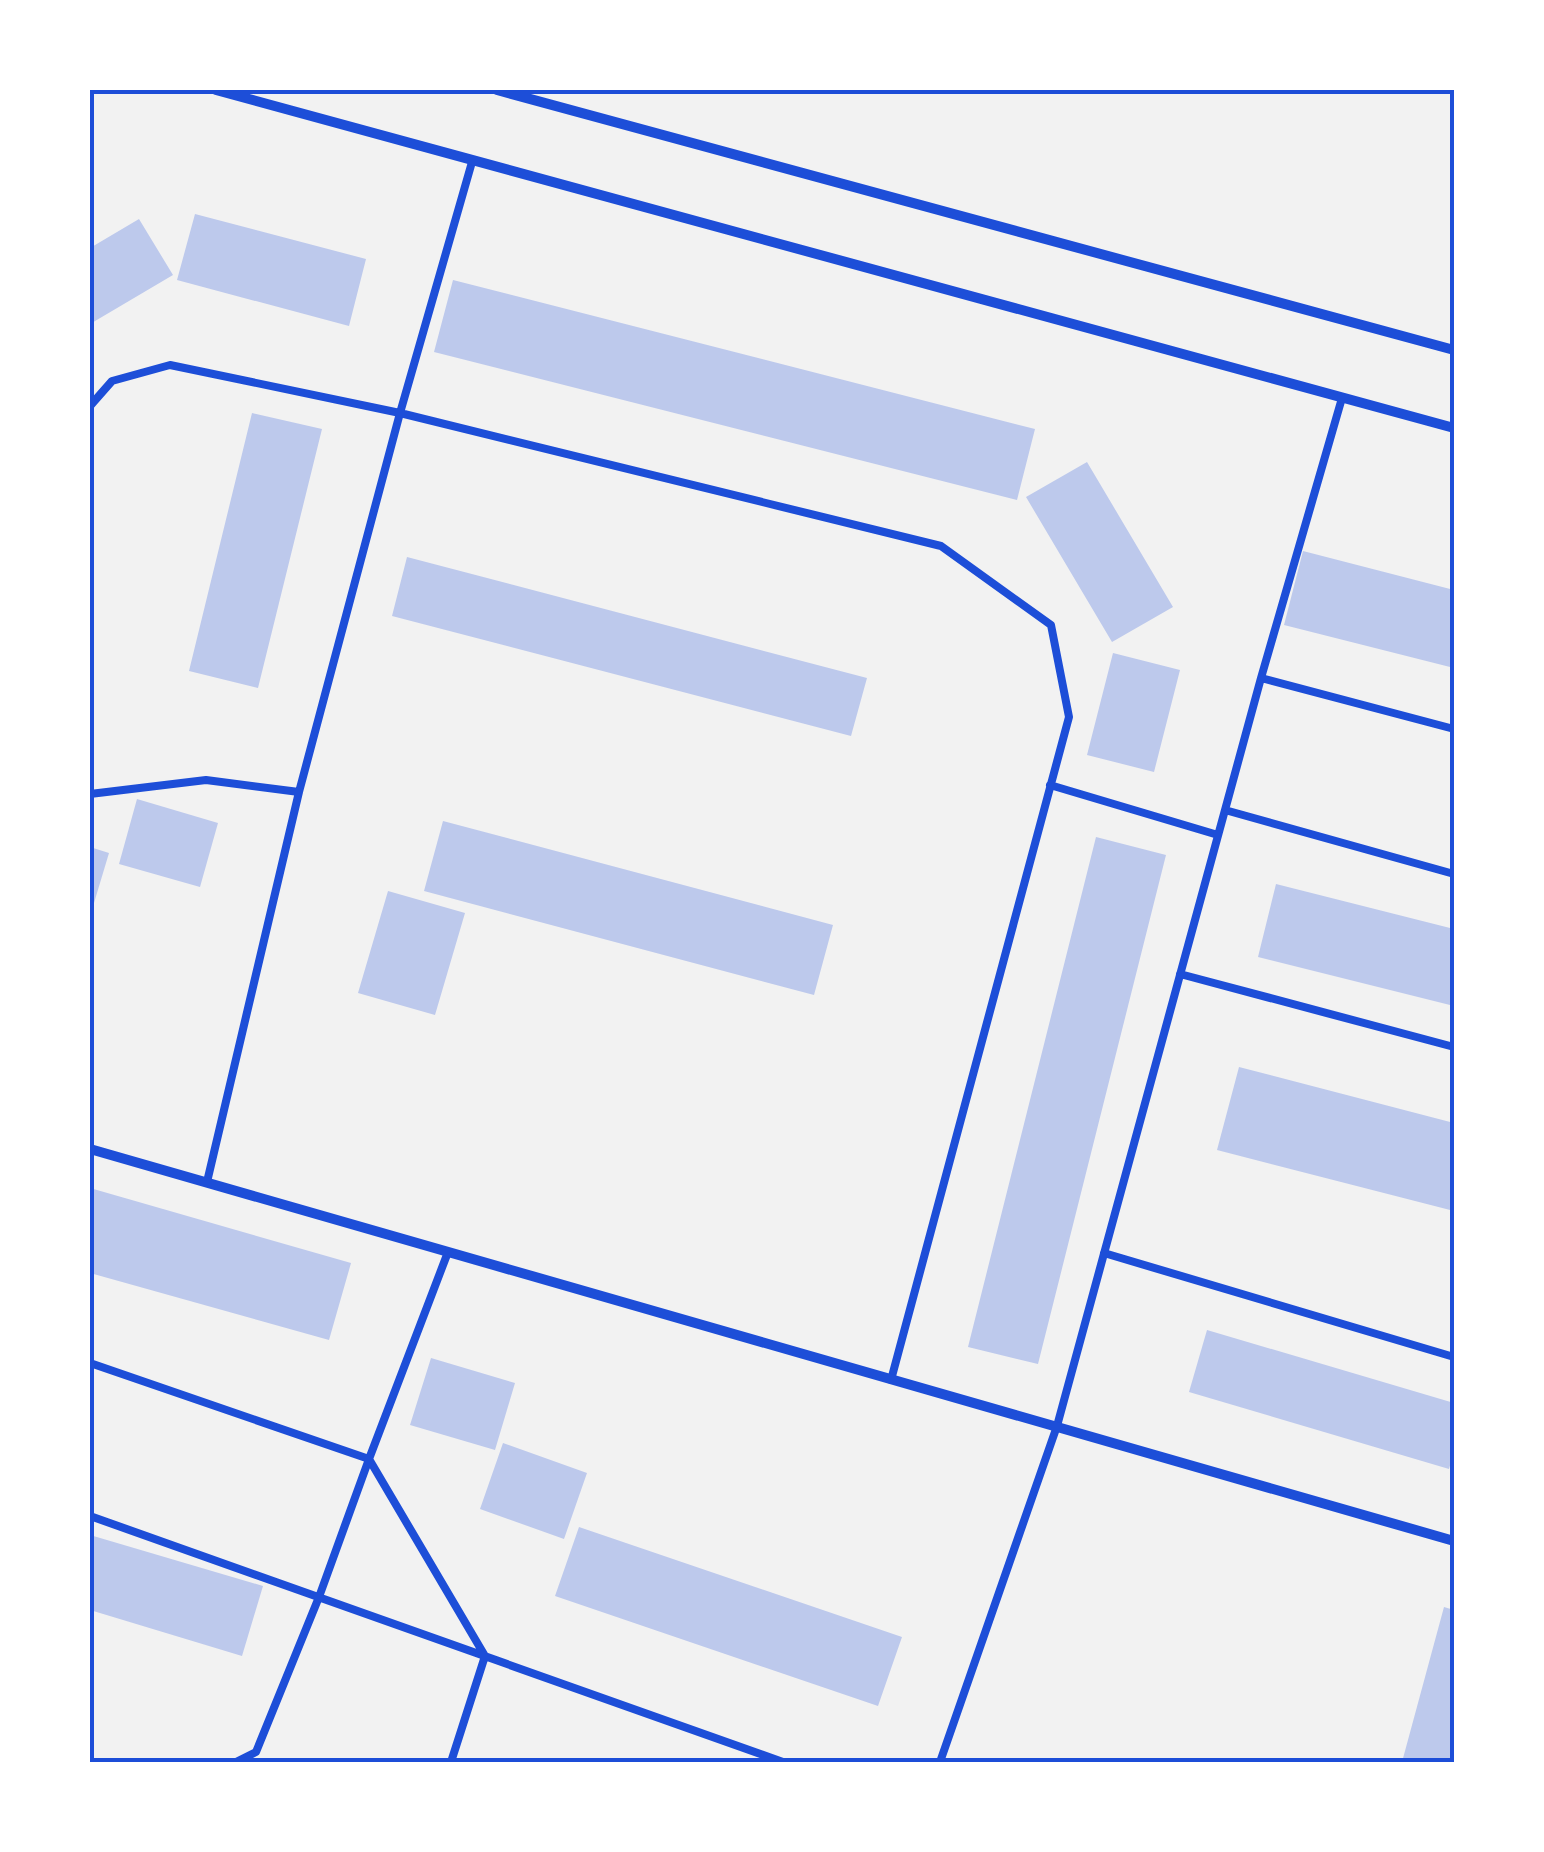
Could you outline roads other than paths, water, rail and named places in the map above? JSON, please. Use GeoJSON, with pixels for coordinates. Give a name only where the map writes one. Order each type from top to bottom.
{"type":"FeatureCollection","features":[{"type":"Feature","properties":{"kind":"street"},"geometry":{"type":"LineString","coordinates":[[216,90],[1454,428]]}},
{"type":"Feature","properties":{"kind":"street"},"geometry":{"type":"LineString","coordinates":[[497,90],[1454,350]]}},
{"type":"Feature","properties":{"kind":"street"},"geometry":{"type":"LineString","coordinates":[[90,1149],[1454,1541]]}},
{"type":"Feature","properties":{"kind":"lane"},"geometry":{"type":"LineString","coordinates":[[207,1182],[299,792],[472,162]]}},
{"type":"Feature","properties":{"kind":"lane"},"geometry":{"type":"LineString","coordinates":[[90,406],[112,381],[170,365],[400,413],[941,546],[1051,625],[1068,717],[891,1380]]}},
{"type":"Feature","properties":{"kind":"lane"},"geometry":{"type":"LineString","coordinates":[[940,1762],[1056,1426],[1342,398]]}},
{"type":"Feature","properties":{"kind":"lane"},"geometry":{"type":"LineString","coordinates":[[1261,678],[1454,728]]}},
{"type":"Feature","properties":{"kind":"lane"},"geometry":{"type":"LineString","coordinates":[[90,794],[206,780],[299,792]]}},
{"type":"Feature","properties":{"kind":"lane"},"geometry":{"type":"LineString","coordinates":[[1050,785],[1218,836]]}},
{"type":"Feature","properties":{"kind":"lane"},"geometry":{"type":"LineString","coordinates":[[1225,810],[1454,874]]}},
{"type":"Feature","properties":{"kind":"lane"},"geometry":{"type":"LineString","coordinates":[[1180,974],[1454,1048]]}},
{"type":"Feature","properties":{"kind":"lane"},"geometry":{"type":"LineString","coordinates":[[236,1762],[256,1752],[448,1252]]}},
{"type":"Feature","properties":{"kind":"lane"},"geometry":{"type":"LineString","coordinates":[[1104,1253],[1454,1357]]}},
{"type":"Feature","properties":{"kind":"lane"},"geometry":{"type":"LineString","coordinates":[[90,1363],[368,1459],[485,1656],[450,1762]]}},
{"type":"Feature","properties":{"kind":"lane"},"geometry":{"type":"LineString","coordinates":[[90,1516],[783,1762]]}}]}
